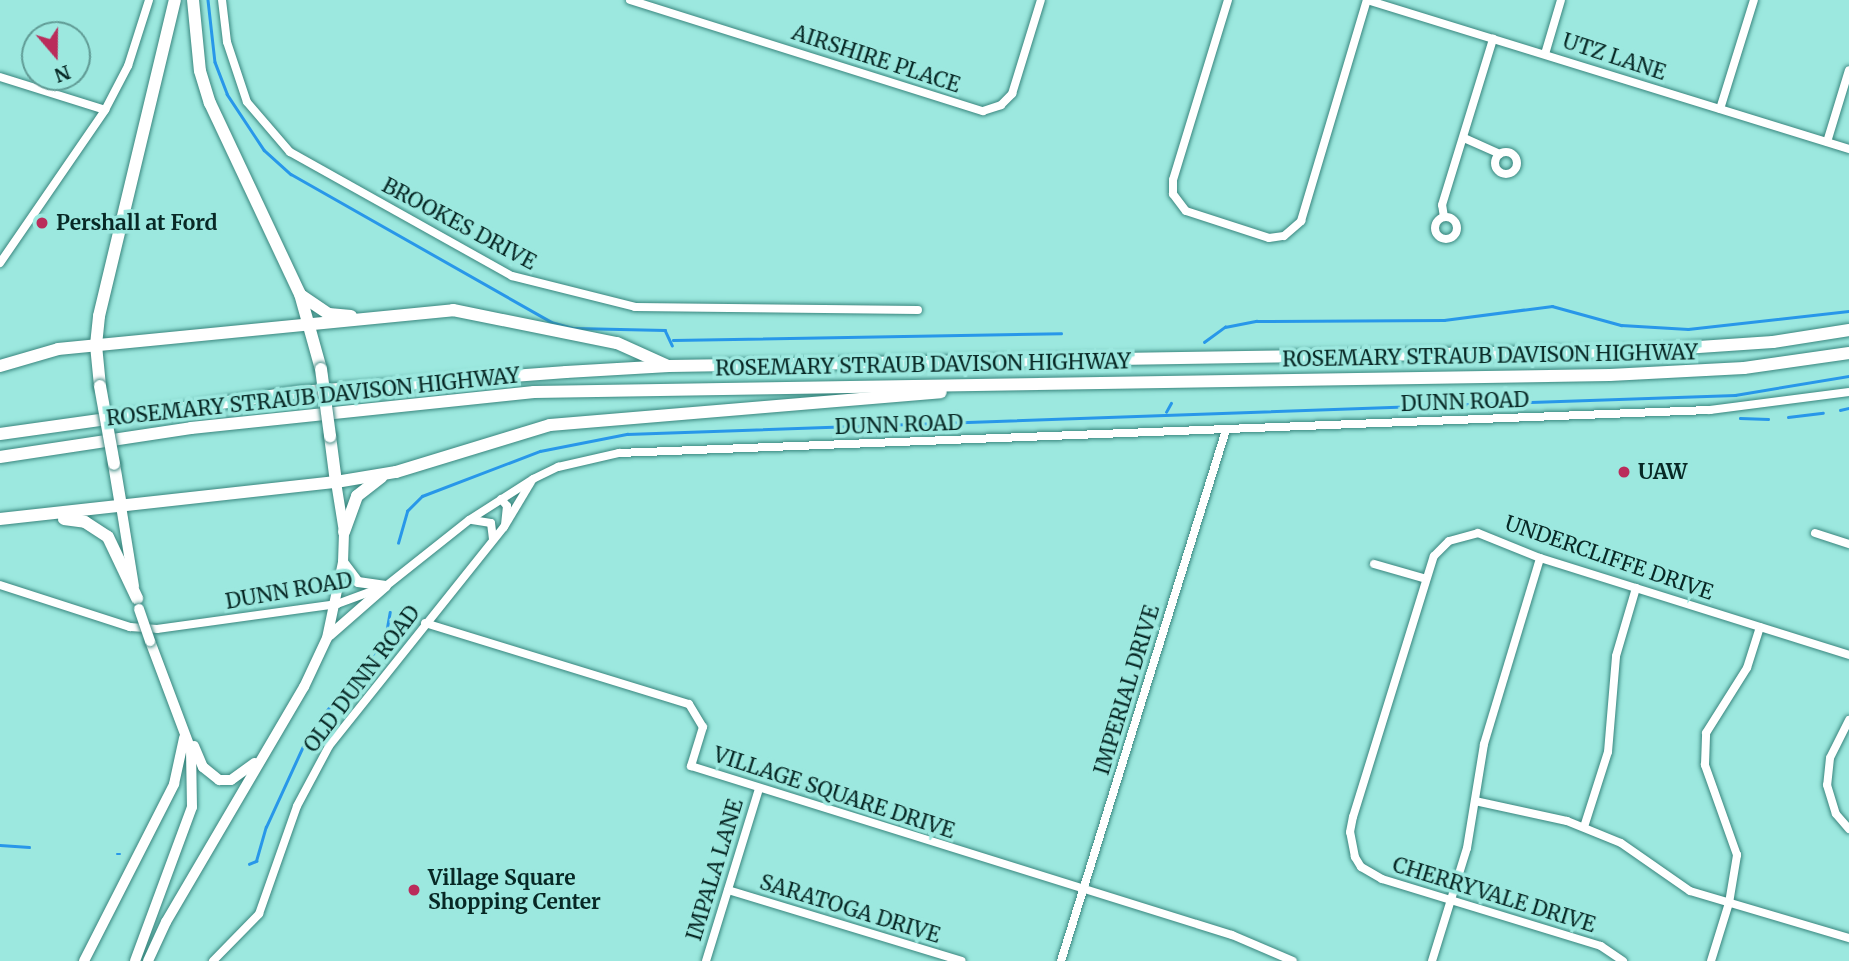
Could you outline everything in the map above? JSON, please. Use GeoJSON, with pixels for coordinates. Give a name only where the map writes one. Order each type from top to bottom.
{"type":"FeatureCollection","features":[{"type":"Feature","properties":{"kind":"highway"},"geometry":{"type":"LineString","coordinates":[[121,506],[100,386],[96,345],[117,226],[175,0]]}},
{"type":"Feature","properties":{"kind":"highway"},"geometry":{"type":"LineString","coordinates":[[193,0],[200,71],[210,103],[300,294],[312,327],[321,369],[336,482]]}},
{"type":"Feature","properties":{"kind":"highway"},"geometry":{"type":"LineString","coordinates":[[300,294],[329,314],[376,317]]}},
{"type":"Feature","properties":{"kind":"highway"},"geometry":{"type":"LineString","coordinates":[[0,366],[30,355],[96,345],[312,327],[376,317],[464,311],[617,343],[669,366]]}},
{"type":"Feature","properties":{"kind":"highway","name":"ROSEMARY STRAUB DAVISON HIGHWAY"},"geometry":{"type":"LineString","coordinates":[[0,434],[299,392],[669,366],[1640,351],[1773,342],[1849,330]]}},
{"type":"Feature","properties":{"kind":"highway","name":"ROSEMARY STRAUB DAVISON HIGHWAY"},"geometry":{"type":"LineString","coordinates":[[0,457],[191,428],[500,394],[668,387],[1667,373],[1849,353]]}},
{"type":"Feature","properties":{"kind":"highway"},"geometry":{"type":"LineString","coordinates":[[0,519],[368,477],[390,473],[550,425],[1015,384]]}},
{"type":"Feature","properties":{"kind":"highway"},"geometry":{"type":"LineString","coordinates":[[344,532],[357,496],[390,473]]}},
{"type":"Feature","properties":{"kind":"highway"},"geometry":{"type":"LineString","coordinates":[[344,532],[351,491],[368,477]]}},
{"type":"Feature","properties":{"kind":"highway"},"geometry":{"type":"LineString","coordinates":[[15,518],[72,519],[97,529],[118,550],[138,603]]}},
{"type":"Feature","properties":{"kind":"main road"},"geometry":{"type":"LineString","coordinates":[[148,961],[166,922],[327,638],[337,604],[343,562],[344,532],[336,482]]}},
{"type":"Feature","properties":{"kind":"main road"},"geometry":{"type":"LineString","coordinates":[[121,506],[138,603],[150,641],[203,767],[219,780],[231,779],[261,757]]}},
{"type":"Feature","properties":{"kind":"main road"},"geometry":{"type":"LineString","coordinates":[[343,562],[358,582],[386,586]]}},
{"type":"Feature","properties":{"kind":"main road"},"geometry":{"type":"LineString","coordinates":[[327,638],[386,586]]}},
{"type":"Feature","properties":{"kind":"main road"},"geometry":{"type":"LineString","coordinates":[[84,961],[174,783],[185,744],[183,721]]}},
{"type":"Feature","properties":{"kind":"main road"},"geometry":{"type":"LineString","coordinates":[[135,961],[192,807],[191,750],[183,721]]}},
{"type":"Feature","properties":{"kind":"street"},"geometry":{"type":"LineString","coordinates":[[0,263],[105,110],[128,65],[149,0]]}},
{"type":"Feature","properties":{"kind":"street","name":"BROOKES DRIVE"},"geometry":{"type":"LineString","coordinates":[[222,0],[227,42],[247,102],[290,152],[512,276],[635,307],[918,310]]}},
{"type":"Feature","properties":{"kind":"street","name":"AIRSHIRE PLACE"},"geometry":{"type":"LineString","coordinates":[[631,0],[983,111],[1001,105],[1013,94],[1041,0]]}},
{"type":"Feature","properties":{"kind":"street"},"geometry":{"type":"LineString","coordinates":[[1228,0],[1173,180],[1173,194],[1186,211],[1269,238],[1284,236],[1301,221],[1367,0]]}},
{"type":"Feature","properties":{"kind":"street","name":"UTZ LANE"},"geometry":{"type":"LineString","coordinates":[[1367,0],[1849,149]]}},
{"type":"Feature","properties":{"kind":"street"},"geometry":{"type":"LineString","coordinates":[[1545,54],[1561,0]]}},
{"type":"Feature","properties":{"kind":"street"},"geometry":{"type":"LineString","coordinates":[[1720,109],[1754,0]]}},
{"type":"Feature","properties":{"kind":"street"},"geometry":{"type":"LineString","coordinates":[[1444,217],[1443,205],[1493,39]]}},
{"type":"Feature","properties":{"kind":"street"},"geometry":{"type":"LineString","coordinates":[[1827,142],[1849,71]]}},
{"type":"Feature","properties":{"kind":"street"},"geometry":{"type":"LineString","coordinates":[[0,77],[105,110]]}},
{"type":"Feature","properties":{"kind":"street"},"geometry":{"type":"LineString","coordinates":[[1464,138],[1500,154]]}},
{"type":"Feature","properties":{"kind":"street","name":"DUNN ROAD"},"geometry":{"type":"LineString","coordinates":[[0,585],[130,627],[157,629],[337,604],[386,586],[469,520],[533,480],[582,460],[637,452],[1710,410],[1849,392]]}},
{"type":"Feature","properties":{"kind":"street","name":"IMPERIAL DRIVE"},"geometry":{"type":"LineString","coordinates":[[1061,961],[1226,430]]}},
{"type":"Feature","properties":{"kind":"street","name":"OLD DUNN ROAD"},"geometry":{"type":"LineString","coordinates":[[214,961],[259,914],[297,806],[329,746],[504,527],[533,480]]}},
{"type":"Feature","properties":{"kind":"street"},"geometry":{"type":"LineString","coordinates":[[501,499],[507,506],[504,527]]}},
{"type":"Feature","properties":{"kind":"street"},"geometry":{"type":"LineString","coordinates":[[469,520],[491,523],[493,540]]}},
{"type":"Feature","properties":{"kind":"street"},"geometry":{"type":"LineString","coordinates":[[1815,533],[1849,544]]}},
{"type":"Feature","properties":{"kind":"street","name":"UNDERCLIFFE DRIVE"},"geometry":{"type":"LineString","coordinates":[[1423,578],[1441,547],[1469,534],[1489,536],[1540,558],[1849,655]]}},
{"type":"Feature","properties":{"kind":"street"},"geometry":{"type":"LineString","coordinates":[[1432,961],[1462,869],[1487,732],[1540,558]]}},
{"type":"Feature","properties":{"kind":"street"},"geometry":{"type":"LineString","coordinates":[[1374,564],[1423,578]]}},
{"type":"Feature","properties":{"kind":"street","name":"CHERRYVALE DRIVE"},"geometry":{"type":"LineString","coordinates":[[1423,578],[1353,817],[1351,846],[1361,867],[1376,876],[1601,946],[1623,961]]}},
{"type":"Feature","properties":{"kind":"street"},"geometry":{"type":"LineString","coordinates":[[1584,827],[1608,752],[1616,656],[1636,588]]}},
{"type":"Feature","properties":{"kind":"street","name":"VILLAGE SQUARE DRIVE"},"geometry":{"type":"LineString","coordinates":[[425,623],[689,704],[703,727],[691,766],[1083,890],[1232,934],[1293,961]]}},
{"type":"Feature","properties":{"kind":"street"},"geometry":{"type":"LineString","coordinates":[[1711,961],[1729,904],[1737,855],[1710,780],[1704,749],[1711,719],[1747,668],[1760,627]]}},
{"type":"Feature","properties":{"kind":"street"},"geometry":{"type":"LineString","coordinates":[[1849,720],[1830,758],[1827,785],[1836,814],[1849,829]]}},
{"type":"Feature","properties":{"kind":"street","name":"IMPALA LANE"},"geometry":{"type":"LineString","coordinates":[[706,961],[759,789]]}},
{"type":"Feature","properties":{"kind":"street"},"geometry":{"type":"LineString","coordinates":[[1475,802],[1546,814],[1584,827],[1621,843],[1676,884],[1729,904],[1849,938]]}},
{"type":"Feature","properties":{"kind":"street","name":"SARATOGA DRIVE"},"geometry":{"type":"LineString","coordinates":[[728,890],[961,961]]}},
{"type":"Feature","properties":{"kind":"waterway"},"geometry":{"type":"LineString","coordinates":[[208,0],[215,62],[227,94],[264,150],[291,174],[551,322],[574,328],[665,330],[672,345]]}},
{"type":"Feature","properties":{"kind":"waterway"},"geometry":{"type":"LineString","coordinates":[[1204,342],[1225,327],[1256,321],[1444,320],[1552,306],[1621,325],[1688,329],[1849,311]]}},
{"type":"Feature","properties":{"kind":"waterway"},"geometry":{"type":"LineString","coordinates":[[673,340],[1061,333]]}},
{"type":"Feature","properties":{"kind":"waterway"},"geometry":{"type":"LineString","coordinates":[[398,543],[407,511],[422,496],[540,451],[627,434],[1735,395],[1849,376]]}},
{"type":"Feature","properties":{"kind":"waterway"},"geometry":{"type":"LineString","coordinates":[[1166,412],[1171,403]]}},
{"type":"Feature","properties":{"kind":"waterway"},"geometry":{"type":"LineString","coordinates":[[1840,410],[1849,408]]}},
{"type":"Feature","properties":{"kind":"waterway"},"geometry":{"type":"LineString","coordinates":[[1788,417],[1823,413]]}},
{"type":"Feature","properties":{"kind":"waterway"},"geometry":{"type":"LineString","coordinates":[[1740,418],[1768,419]]}},
{"type":"Feature","properties":{"kind":"waterway"},"geometry":{"type":"LineString","coordinates":[[249,864],[256,861],[266,827],[310,731],[385,639],[390,612]]}},
{"type":"Feature","properties":{"kind":"waterway"},"geometry":{"type":"LineString","coordinates":[[0,845],[29,847]]}},
{"type":"Feature","properties":{"kind":"place","name":"Pershall at Ford"},"geometry":{"type":"Point","coordinates":[42,223]}},
{"type":"Feature","properties":{"kind":"place","name":"UAW"},"geometry":{"type":"Point","coordinates":[1624,472]}},
{"type":"Feature","properties":{"kind":"place","name":"Village Square Shopping Center"},"geometry":{"type":"Point","coordinates":[414,890]}}]}
